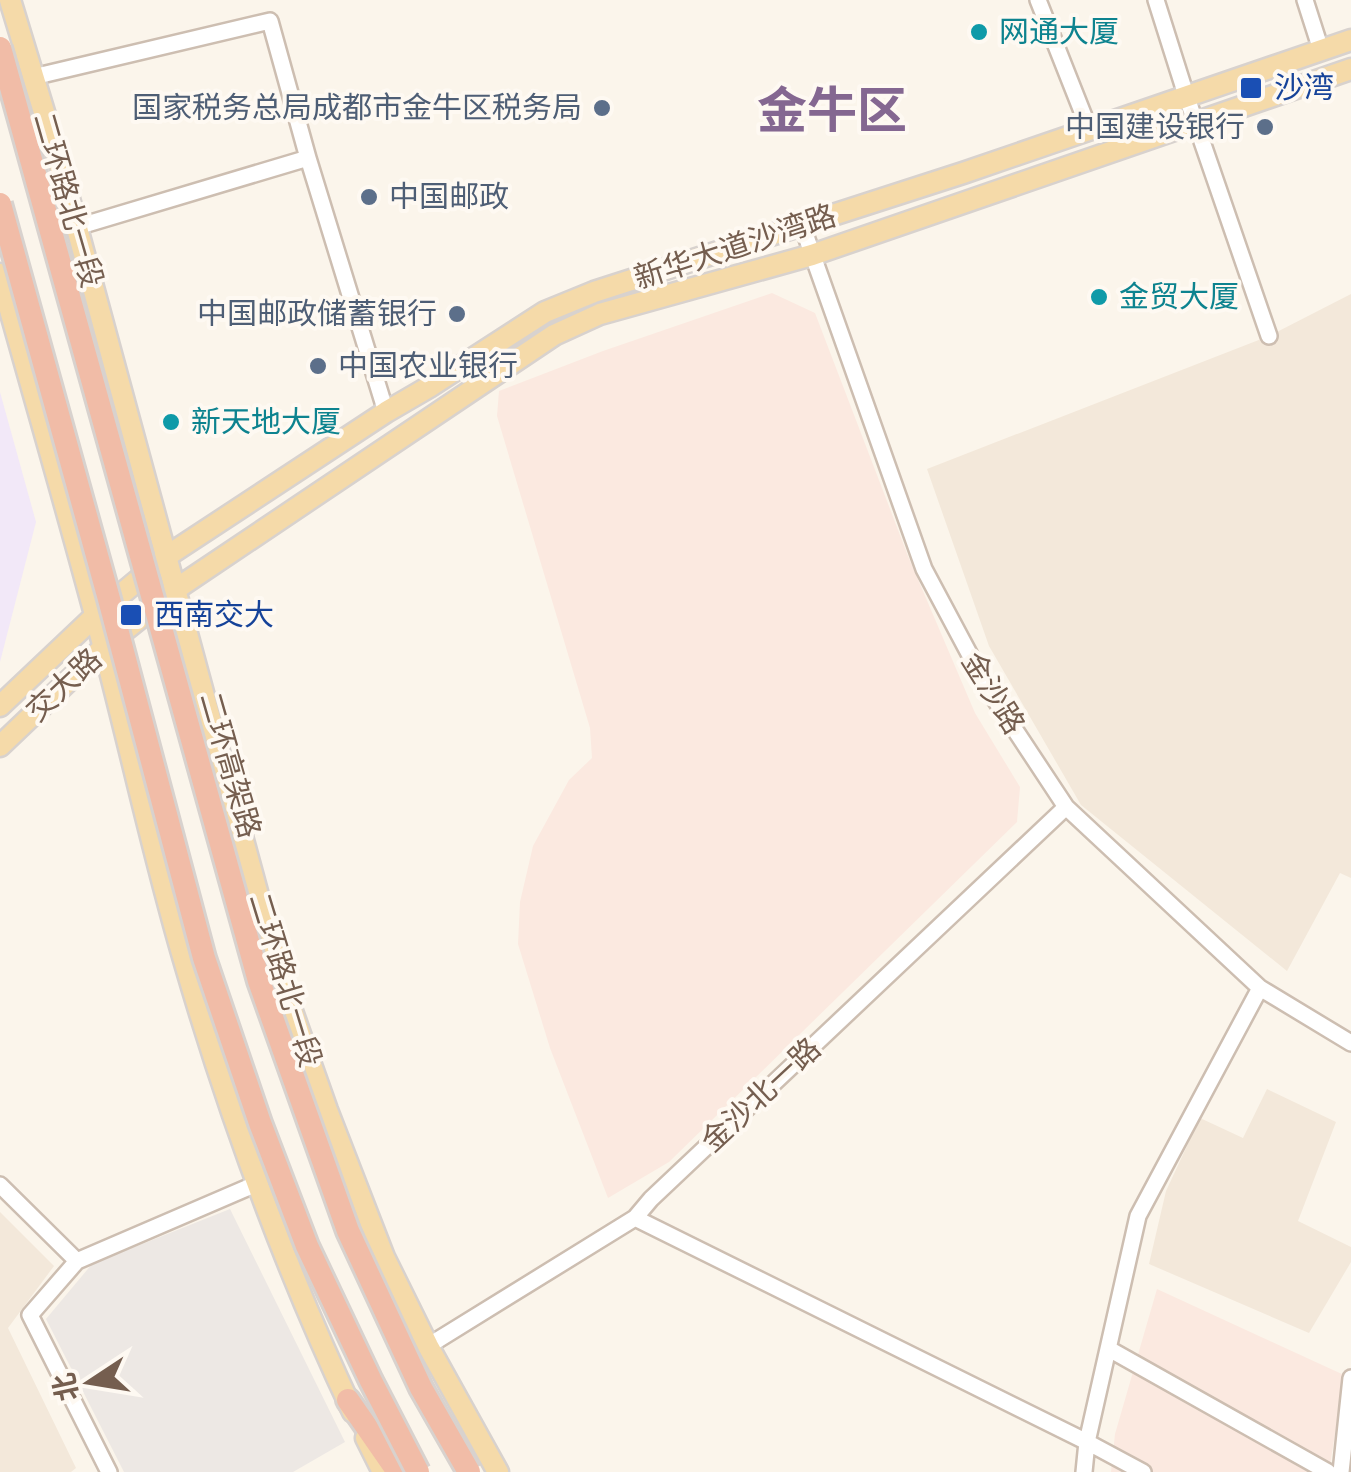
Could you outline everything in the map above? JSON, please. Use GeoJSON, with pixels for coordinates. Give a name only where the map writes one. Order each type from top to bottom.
{"type":"FeatureCollection","features":[{"type":"Feature","properties":{"kind":"highway","name":"二环高架路"},"geometry":{"type":"LineString","coordinates":[[0,48],[259,981],[348,1231],[421,1388],[469,1472]]}},
{"type":"Feature","properties":{"kind":"highway"},"geometry":{"type":"LineString","coordinates":[[0,204],[204,958],[307,1246],[418,1472]]}},
{"type":"Feature","properties":{"kind":"highway"},"geometry":{"type":"LineString","coordinates":[[348,1400],[398,1472]]}},
{"type":"Feature","properties":{"kind":"main road","name":"二环路北一段"},"geometry":{"type":"LineString","coordinates":[[10,0],[77,228],[281,980],[384,1258],[498,1472]]}},
{"type":"Feature","properties":{"kind":"main road","name":"新华大道沙湾路"},"geometry":{"type":"LineString","coordinates":[[167,556],[544,312],[1351,40]]}},
{"type":"Feature","properties":{"kind":"main road","name":"新华大道沙湾路"},"geometry":{"type":"LineString","coordinates":[[176,588],[554,336],[600,314],[812,255],[1351,69]]}},
{"type":"Feature","properties":{"kind":"main road"},"geometry":{"type":"LineString","coordinates":[[0,274],[104,647],[182,956],[228,1105],[292,1273],[383,1472]]}},
{"type":"Feature","properties":{"kind":"main road","name":"交大路"},"geometry":{"type":"LineString","coordinates":[[0,706],[95,616],[167,556]]}},
{"type":"Feature","properties":{"kind":"main road","name":"交大路"},"geometry":{"type":"LineString","coordinates":[[0,746],[104,647],[176,588]]}},
{"type":"Feature","properties":{"kind":"street"},"geometry":{"type":"LineString","coordinates":[[1038,0],[1090,129]]}},
{"type":"Feature","properties":{"kind":"street"},"geometry":{"type":"LineString","coordinates":[[1156,0],[1270,336]]}},
{"type":"Feature","properties":{"kind":"street"},"geometry":{"type":"LineString","coordinates":[[1305,0],[1321,50]]}},
{"type":"Feature","properties":{"kind":"street"},"geometry":{"type":"LineString","coordinates":[[34,78],[270,21],[386,412]]}},
{"type":"Feature","properties":{"kind":"street"},"geometry":{"type":"LineString","coordinates":[[77,228],[308,158]]}},
{"type":"Feature","properties":{"kind":"street","name":"金沙路"},"geometry":{"type":"LineString","coordinates":[[802,225],[924,569],[988,689],[1066,807],[1260,988],[1351,1043]]}},
{"type":"Feature","properties":{"kind":"street","name":"金沙北一路"},"geometry":{"type":"LineString","coordinates":[[428,1346],[636,1218],[651,1199],[1066,807]]}},
{"type":"Feature","properties":{"kind":"street"},"geometry":{"type":"LineString","coordinates":[[1084,1472],[1138,1216],[1260,988]]}},
{"type":"Feature","properties":{"kind":"street"},"geometry":{"type":"LineString","coordinates":[[109,1472],[30,1315],[76,1261],[256,1184]]}},
{"type":"Feature","properties":{"kind":"street"},"geometry":{"type":"LineString","coordinates":[[0,1185],[76,1261]]}},
{"type":"Feature","properties":{"kind":"street"},"geometry":{"type":"LineString","coordinates":[[636,1218],[1143,1472]]}},
{"type":"Feature","properties":{"kind":"street"},"geometry":{"type":"LineString","coordinates":[[1108,1348],[1328,1472]]}},
{"type":"Feature","properties":{"kind":"street"},"geometry":{"type":"LineString","coordinates":[[1341,1472],[1351,1378]]}},
{"type":"Feature","properties":{"kind":"shaded area"},"geometry":{"type":"Polygon","coordinates":[[[772,293],[815,313],[908,556],[975,713],[1020,787],[1017,822],[669,1162],[608,1198],[550,1048],[518,944],[520,902],[533,846],[569,780],[592,758],[590,728],[497,416],[499,391],[772,293]]]}},
{"type":"Feature","properties":{"kind":"shaded area"},"geometry":{"type":"Polygon","coordinates":[[[1351,294],[1351,878],[1340,873],[1287,971],[1081,805],[989,646],[927,469],[1269,336],[1351,294]]]}},
{"type":"Feature","properties":{"kind":"shaded area"},"geometry":{"type":"Polygon","coordinates":[[[0,392],[36,522],[0,662],[0,392]]]}},
{"type":"Feature","properties":{"kind":"shaded area"},"geometry":{"type":"Polygon","coordinates":[[[1267,1089],[1336,1122],[1298,1221],[1351,1247],[1351,1262],[1309,1333],[1149,1264],[1166,1191],[1200,1118],[1243,1138],[1267,1089]]]}},
{"type":"Feature","properties":{"kind":"shaded area"},"geometry":{"type":"Polygon","coordinates":[[[230,1209],[345,1442],[293,1472],[124,1472],[46,1319],[92,1264],[230,1209]]]}},
{"type":"Feature","properties":{"kind":"shaded area"},"geometry":{"type":"Polygon","coordinates":[[[0,1212],[54,1266],[8,1328],[76,1468],[71,1472],[0,1472],[0,1212]]]}},
{"type":"Feature","properties":{"kind":"shaded area"},"geometry":{"type":"Polygon","coordinates":[[[1157,1289],[1344,1375],[1329,1472],[1111,1472],[1115,1434],[1157,1289]]]}},
{"type":"Feature","properties":{"kind":"place","name":"网通大厦"},"geometry":{"type":"Point","coordinates":[979,32]}},
{"type":"Feature","properties":{"kind":"place","name":"沙湾"},"geometry":{"type":"Point","coordinates":[1251,88]}},
{"type":"Feature","properties":{"kind":"place","name":"国家税务总局成都市金牛区税务局"},"geometry":{"type":"Point","coordinates":[602,108]}},
{"type":"Feature","properties":{"kind":"place","name":"中国建设银行"},"geometry":{"type":"Point","coordinates":[1265,127]}},
{"type":"Feature","properties":{"kind":"place","name":"中国邮政"},"geometry":{"type":"Point","coordinates":[369,197]}},
{"type":"Feature","properties":{"kind":"place","name":"金贸大厦"},"geometry":{"type":"Point","coordinates":[1099,297]}},
{"type":"Feature","properties":{"kind":"place","name":"中国邮政储蓄银行"},"geometry":{"type":"Point","coordinates":[457,314]}},
{"type":"Feature","properties":{"kind":"place","name":"中国农业银行"},"geometry":{"type":"Point","coordinates":[318,366]}},
{"type":"Feature","properties":{"kind":"place","name":"新天地大厦"},"geometry":{"type":"Point","coordinates":[171,422]}},
{"type":"Feature","properties":{"kind":"place","name":"西南交大"},"geometry":{"type":"Point","coordinates":[131,615]}},
{"type":"Feature","properties":{"kind":"district","name":"金牛区"},"geometry":{"type":"Point","coordinates":[832,110]}}]}
